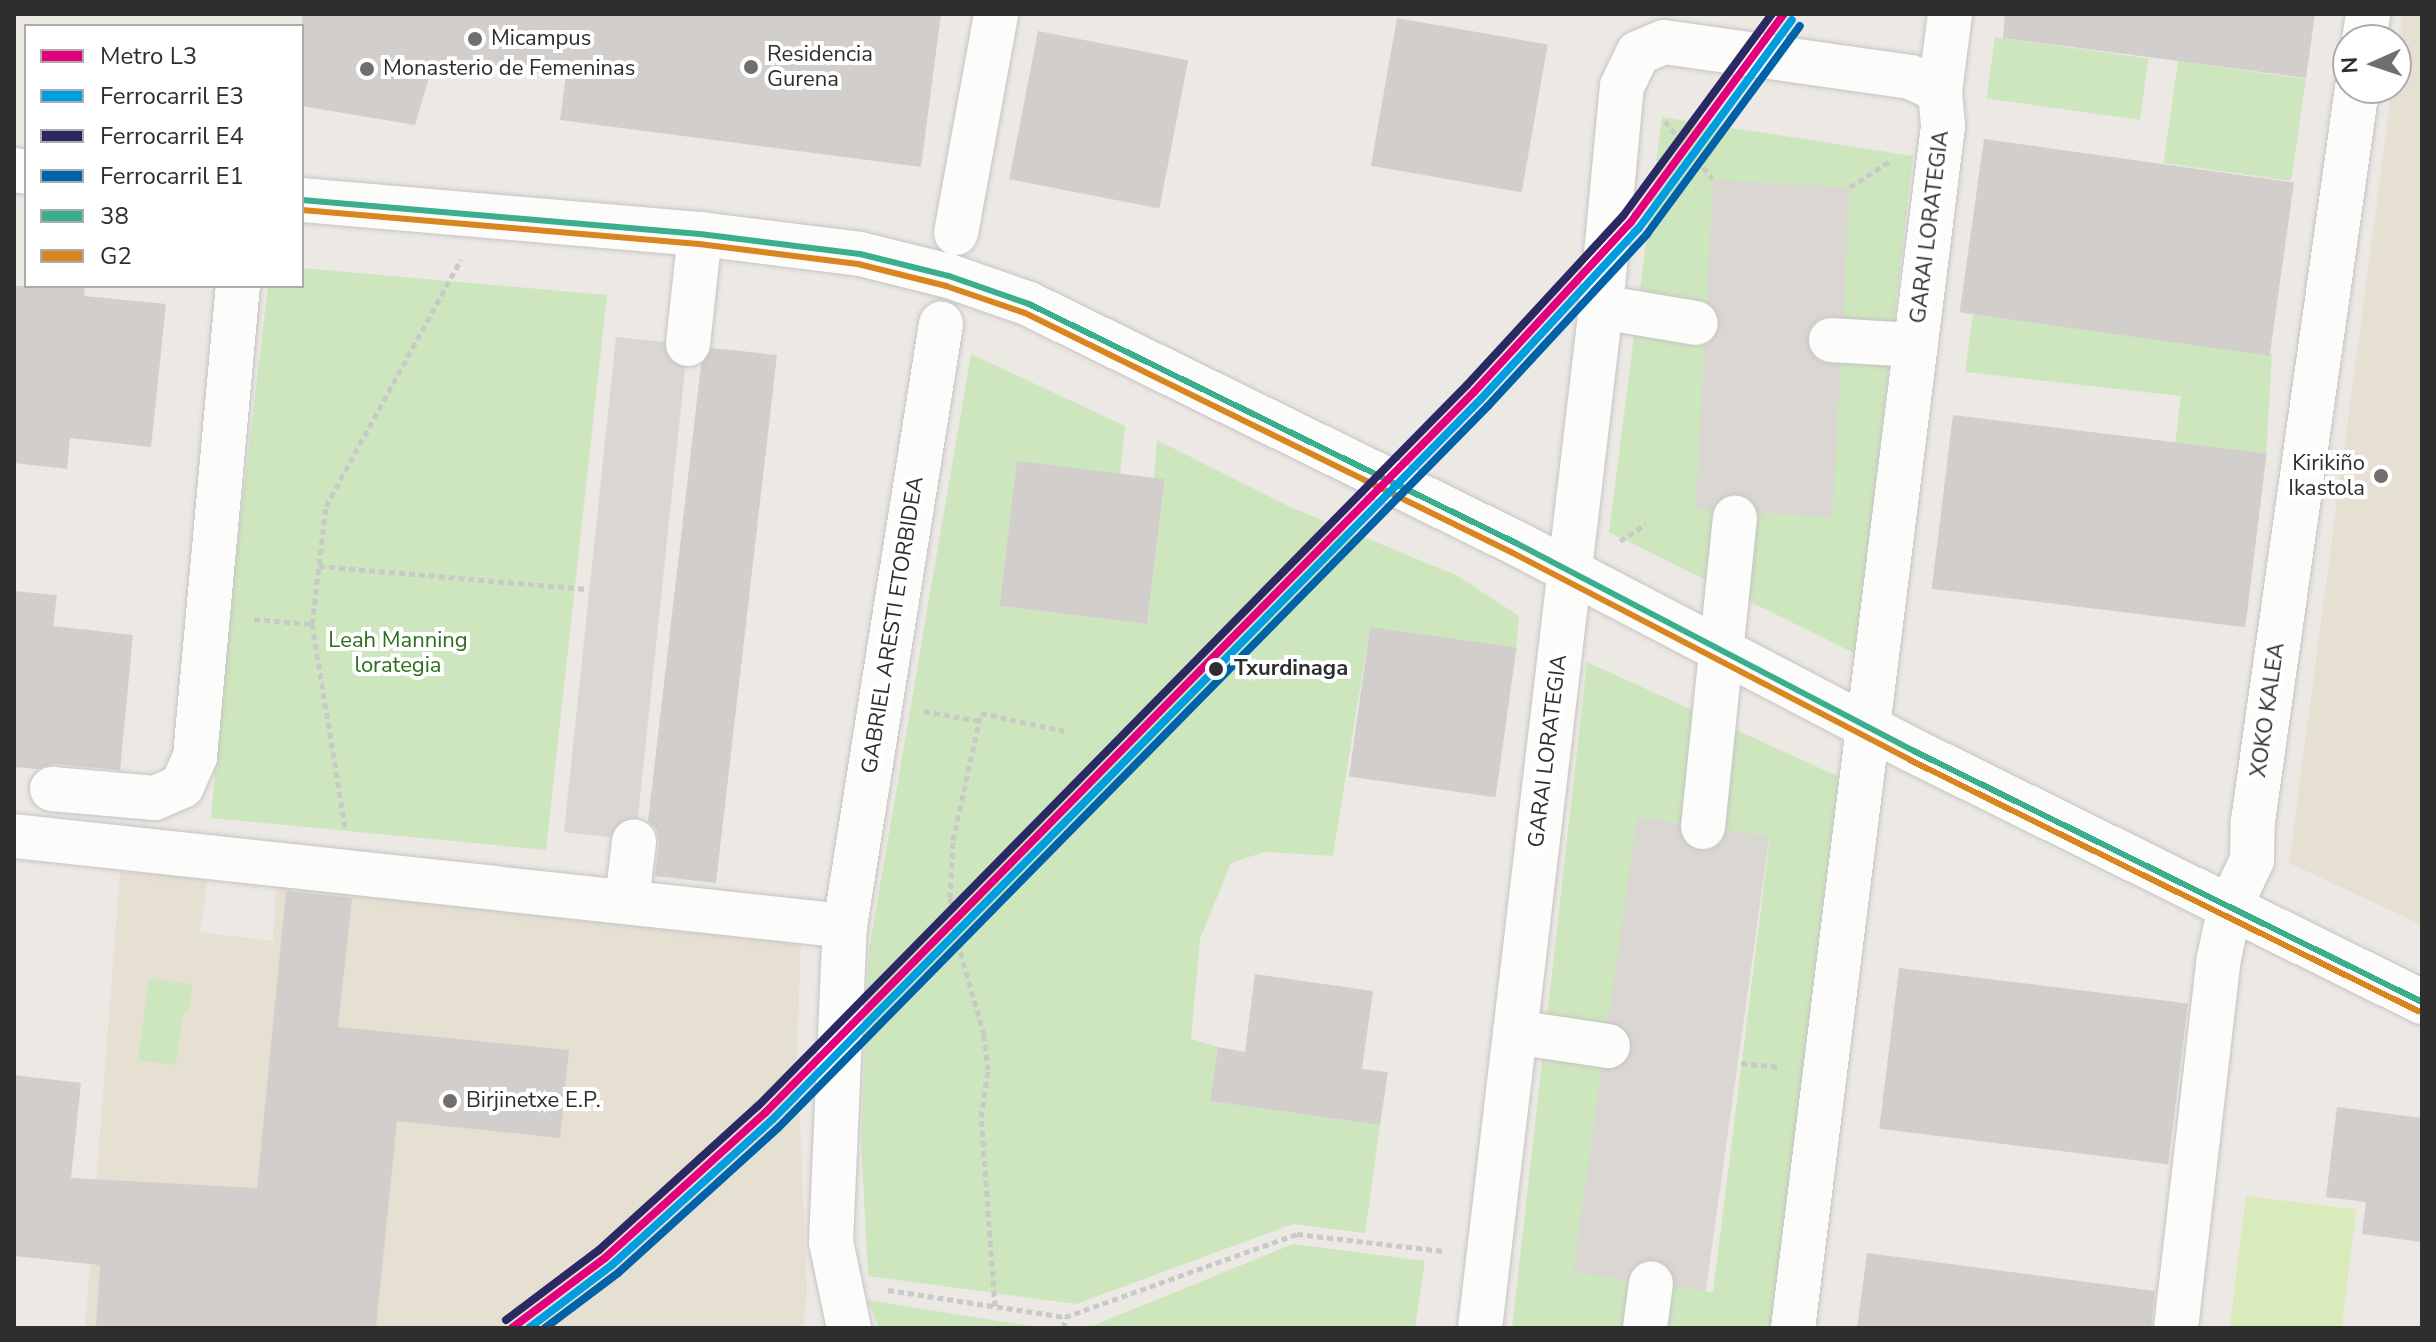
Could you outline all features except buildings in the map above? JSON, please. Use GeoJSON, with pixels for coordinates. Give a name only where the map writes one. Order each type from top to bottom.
{"type":"FeatureCollection","features":[{"type":"Feature","properties":{"kind":"street"},"geometry":{"type":"LineString","coordinates":[[956,233],[996,14]]}},
{"type":"Feature","properties":{"kind":"street"},"geometry":{"type":"LineString","coordinates":[[1940,91],[1950,14]]}},
{"type":"Feature","properties":{"kind":"street","name":"GARAI LORATEGIA"},"geometry":{"type":"LineString","coordinates":[[1480,1328],[1486,1256],[1601,307],[1622,86],[1638,53],[1664,42],[1911,77],[1940,91],[1943,126],[1793,1328]]}},
{"type":"Feature","properties":{"kind":"street","name":"XOKO KALEA"},"geometry":{"type":"LineString","coordinates":[[2176,1328],[2217,972],[2230,907],[2252,860],[2253,821],[2355,104]]}},
{"type":"Feature","properties":{"kind":"street"},"geometry":{"type":"LineString","coordinates":[[304,200],[700,234],[860,254],[949,276],[1029,304],[1516,543],[1870,728],[2422,1002]]}},
{"type":"Feature","properties":{"kind":"street"},"geometry":{"type":"LineString","coordinates":[[688,344],[700,234]]}},
{"type":"Feature","properties":{"kind":"street"},"geometry":{"type":"LineString","coordinates":[[52,789],[155,798],[182,786],[195,757],[238,288]]}},
{"type":"Feature","properties":{"kind":"street"},"geometry":{"type":"LineString","coordinates":[[1601,307],[1696,323]]}},
{"type":"Feature","properties":{"kind":"street","name":"GABRIEL ARESTI ETORBIDEA"},"geometry":{"type":"LineString","coordinates":[[849,1328],[831,1242],[845,926],[941,324]]}},
{"type":"Feature","properties":{"kind":"street"},"geometry":{"type":"LineString","coordinates":[[1831,340],[1916,345]]}},
{"type":"Feature","properties":{"kind":"street"},"geometry":{"type":"LineString","coordinates":[[1703,827],[1735,518]]}},
{"type":"Feature","properties":{"kind":"street"},"geometry":{"type":"LineString","coordinates":[[14,836],[845,926]]}},
{"type":"Feature","properties":{"kind":"street"},"geometry":{"type":"LineString","coordinates":[[627,901],[634,841]]}},
{"type":"Feature","properties":{"kind":"street"},"geometry":{"type":"LineString","coordinates":[[1515,1032],[1608,1046]]}},
{"type":"Feature","properties":{"kind":"street"},"geometry":{"type":"LineString","coordinates":[[1645,1328],[1651,1283]]}},
{"type":"Feature","properties":{"kind":"path"},"geometry":{"type":"LineString","coordinates":[[1662,117],[1713,179]]}},
{"type":"Feature","properties":{"kind":"path"},"geometry":{"type":"LineString","coordinates":[[352,871],[312,624],[326,506],[485,216]]}},
{"type":"Feature","properties":{"kind":"path"},"geometry":{"type":"LineString","coordinates":[[319,566],[588,589]]}},
{"type":"Feature","properties":{"kind":"path"},"geometry":{"type":"LineString","coordinates":[[208,616],[312,624]]}},
{"type":"Feature","properties":{"kind":"path"},"geometry":{"type":"LineString","coordinates":[[995,1306],[981,1117],[988,1070],[984,1035],[953,921],[950,898],[953,840],[981,713],[1064,731]]}},
{"type":"Feature","properties":{"kind":"path"},"geometry":{"type":"LineString","coordinates":[[839,1283],[1065,1317],[1297,1234],[1486,1256]]}},
{"type":"Feature","properties":{"kind":"path"},"geometry":{"type":"LineString","coordinates":[[1064,1328],[1065,1317]]}},
{"type":"Feature","properties":{"kind":"shaded area","name":"Kirikiño Ikastola"},"geometry":{"type":"Polygon","coordinates":[[[2402,14],[2422,14],[2422,925],[2289,863],[2390,104],[2412,104],[2412,24],[2401,24],[2402,14]]]}},
{"type":"Feature","properties":{"kind":"shaded area"},"geometry":{"type":"Polygon","coordinates":[[[1713,180],[1850,187],[1833,517],[1696,510],[1713,180]]]}},
{"type":"Feature","properties":{"kind":"shaded area"},"geometry":{"type":"Polygon","coordinates":[[[616,337],[688,345],[636,840],[564,832],[616,337]]]}},
{"type":"Feature","properties":{"kind":"shaded area"},"geometry":{"type":"Polygon","coordinates":[[[1637,817],[1770,836],[1706,1291],[1573,1273],[1637,817]]]}},
{"type":"Feature","properties":{"kind":"shaded area","name":"Birjinetxe E.P."},"geometry":{"type":"Polygon","coordinates":[[[120,872],[208,877],[200,932],[273,941],[276,884],[801,939],[797,1049],[807,1293],[803,1328],[85,1328],[120,872]]]}},
{"type":"Feature","properties":{"kind":"green space"},"geometry":{"type":"Polygon","coordinates":[[[1995,37],[2148,59],[2140,120],[1986,98],[1995,37]]]}},
{"type":"Feature","properties":{"kind":"green space"},"geometry":{"type":"Polygon","coordinates":[[[2178,61],[2306,79],[2291,181],[2164,163],[2178,61]]]}},
{"type":"Feature","properties":{"kind":"green space"},"geometry":{"type":"Polygon","coordinates":[[[1662,117],[1913,156],[1856,654],[1609,532],[1662,117]]]}},
{"type":"Feature","properties":{"kind":"green space","name":"Leah Manning lorategia"},"geometry":{"type":"Polygon","coordinates":[[[304,268],[607,295],[546,850],[211,818],[226,640],[268,288],[304,288],[304,268]]]}},
{"type":"Feature","properties":{"kind":"green space"},"geometry":{"type":"Polygon","coordinates":[[[1973,314],[2272,354],[2266,456],[2175,444],[2181,396],[1965,372],[1973,314]]]}},
{"type":"Feature","properties":{"kind":"green space"},"geometry":{"type":"Polygon","coordinates":[[[971,354],[1125,426],[1120,474],[1017,462],[999,606],[1147,624],[1165,481],[1154,478],[1157,440],[1288,506],[1456,575],[1519,616],[1516,648],[1370,627],[1333,856],[1264,852],[1231,863],[1200,939],[1191,1039],[1218,1047],[1210,1101],[1380,1125],[1365,1233],[1293,1224],[1076,1304],[868,1276],[861,1140],[869,950],[971,354]]]}},
{"type":"Feature","properties":{"kind":"green space"},"geometry":{"type":"Polygon","coordinates":[[[1587,662],[1848,781],[1773,1328],[1512,1328],[1587,662]],[[1638,817],[1580,1273],[1713,1292],[1770,837],[1638,817]]]}},
{"type":"Feature","properties":{"kind":"green space"},"geometry":{"type":"Polygon","coordinates":[[[149,978],[192,984],[189,1013],[183,1012],[176,1065],[138,1060],[149,978]]]}},
{"type":"Feature","properties":{"kind":"green space"},"geometry":{"type":"Polygon","coordinates":[[[2246,1196],[2356,1210],[2342,1328],[2230,1328],[2246,1196]]]}},
{"type":"Feature","properties":{"kind":"green space"},"geometry":{"type":"Polygon","coordinates":[[[1293,1244],[1425,1261],[1415,1328],[1073,1328],[1097,1324],[1293,1244]]]}},
{"type":"Feature","properties":{"kind":"green space"},"geometry":{"type":"Polygon","coordinates":[[[868,1300],[1042,1328],[879,1328],[868,1300]]]}},
{"type":"Feature","properties":{"kind":"metro line","name":"L3"},"geometry":{"type":"LineString","coordinates":[[512,1328],[605,1258],[765,1113],[1474,392],[1631,222],[1784,14]]}},
{"type":"Feature","properties":{"kind":"rail line","name":"E4"},"geometry":{"type":"LineString","coordinates":[[506,1320],[599,1250],[758,1106],[1467,385],[1623,216],[1772,14]]}},
{"type":"Feature","properties":{"kind":"rail line","name":"E3"},"geometry":{"type":"LineString","coordinates":[[529,1328],[612,1265],[772,1120],[1481,399],[1639,228],[1792,20]]}},
{"type":"Feature","properties":{"kind":"rail line","name":"E1"},"geometry":{"type":"LineString","coordinates":[[545,1328],[618,1273],[779,1127],[1488,406],[1647,234],[1800,26]]}},
{"type":"Feature","properties":{"kind":"transit line","name":"38"},"geometry":{"type":"LineString","coordinates":[[304,200],[700,234],[860,254],[949,276],[1029,304],[1516,543],[1914,751],[2422,1002]]}},
{"type":"Feature","properties":{"kind":"transit line","name":"G2"},"geometry":{"type":"LineString","coordinates":[[304,210],[699,244],[858,264],[946,286],[1025,313],[1511,552],[1910,760],[2418,1011]]}},
{"type":"Feature","properties":{"kind":"place","name":"Micampus"},"geometry":{"type":"Point","coordinates":[475,39]}},
{"type":"Feature","properties":{"kind":"place","name":"Residencia Gurena"},"geometry":{"type":"Point","coordinates":[751,67]}},
{"type":"Feature","properties":{"kind":"place","name":"Monasterio de Femeninas"},"geometry":{"type":"Point","coordinates":[367,69]}},
{"type":"Feature","properties":{"kind":"place","name":"Kirikiño Ikastola"},"geometry":{"type":"Point","coordinates":[2381,476]}},
{"type":"Feature","properties":{"kind":"place","name":"Txurdinaga"},"geometry":{"type":"Point","coordinates":[1216,669]}},
{"type":"Feature","properties":{"kind":"place","name":"Birjinetxe E.P."},"geometry":{"type":"Point","coordinates":[450,1101]}}]}
